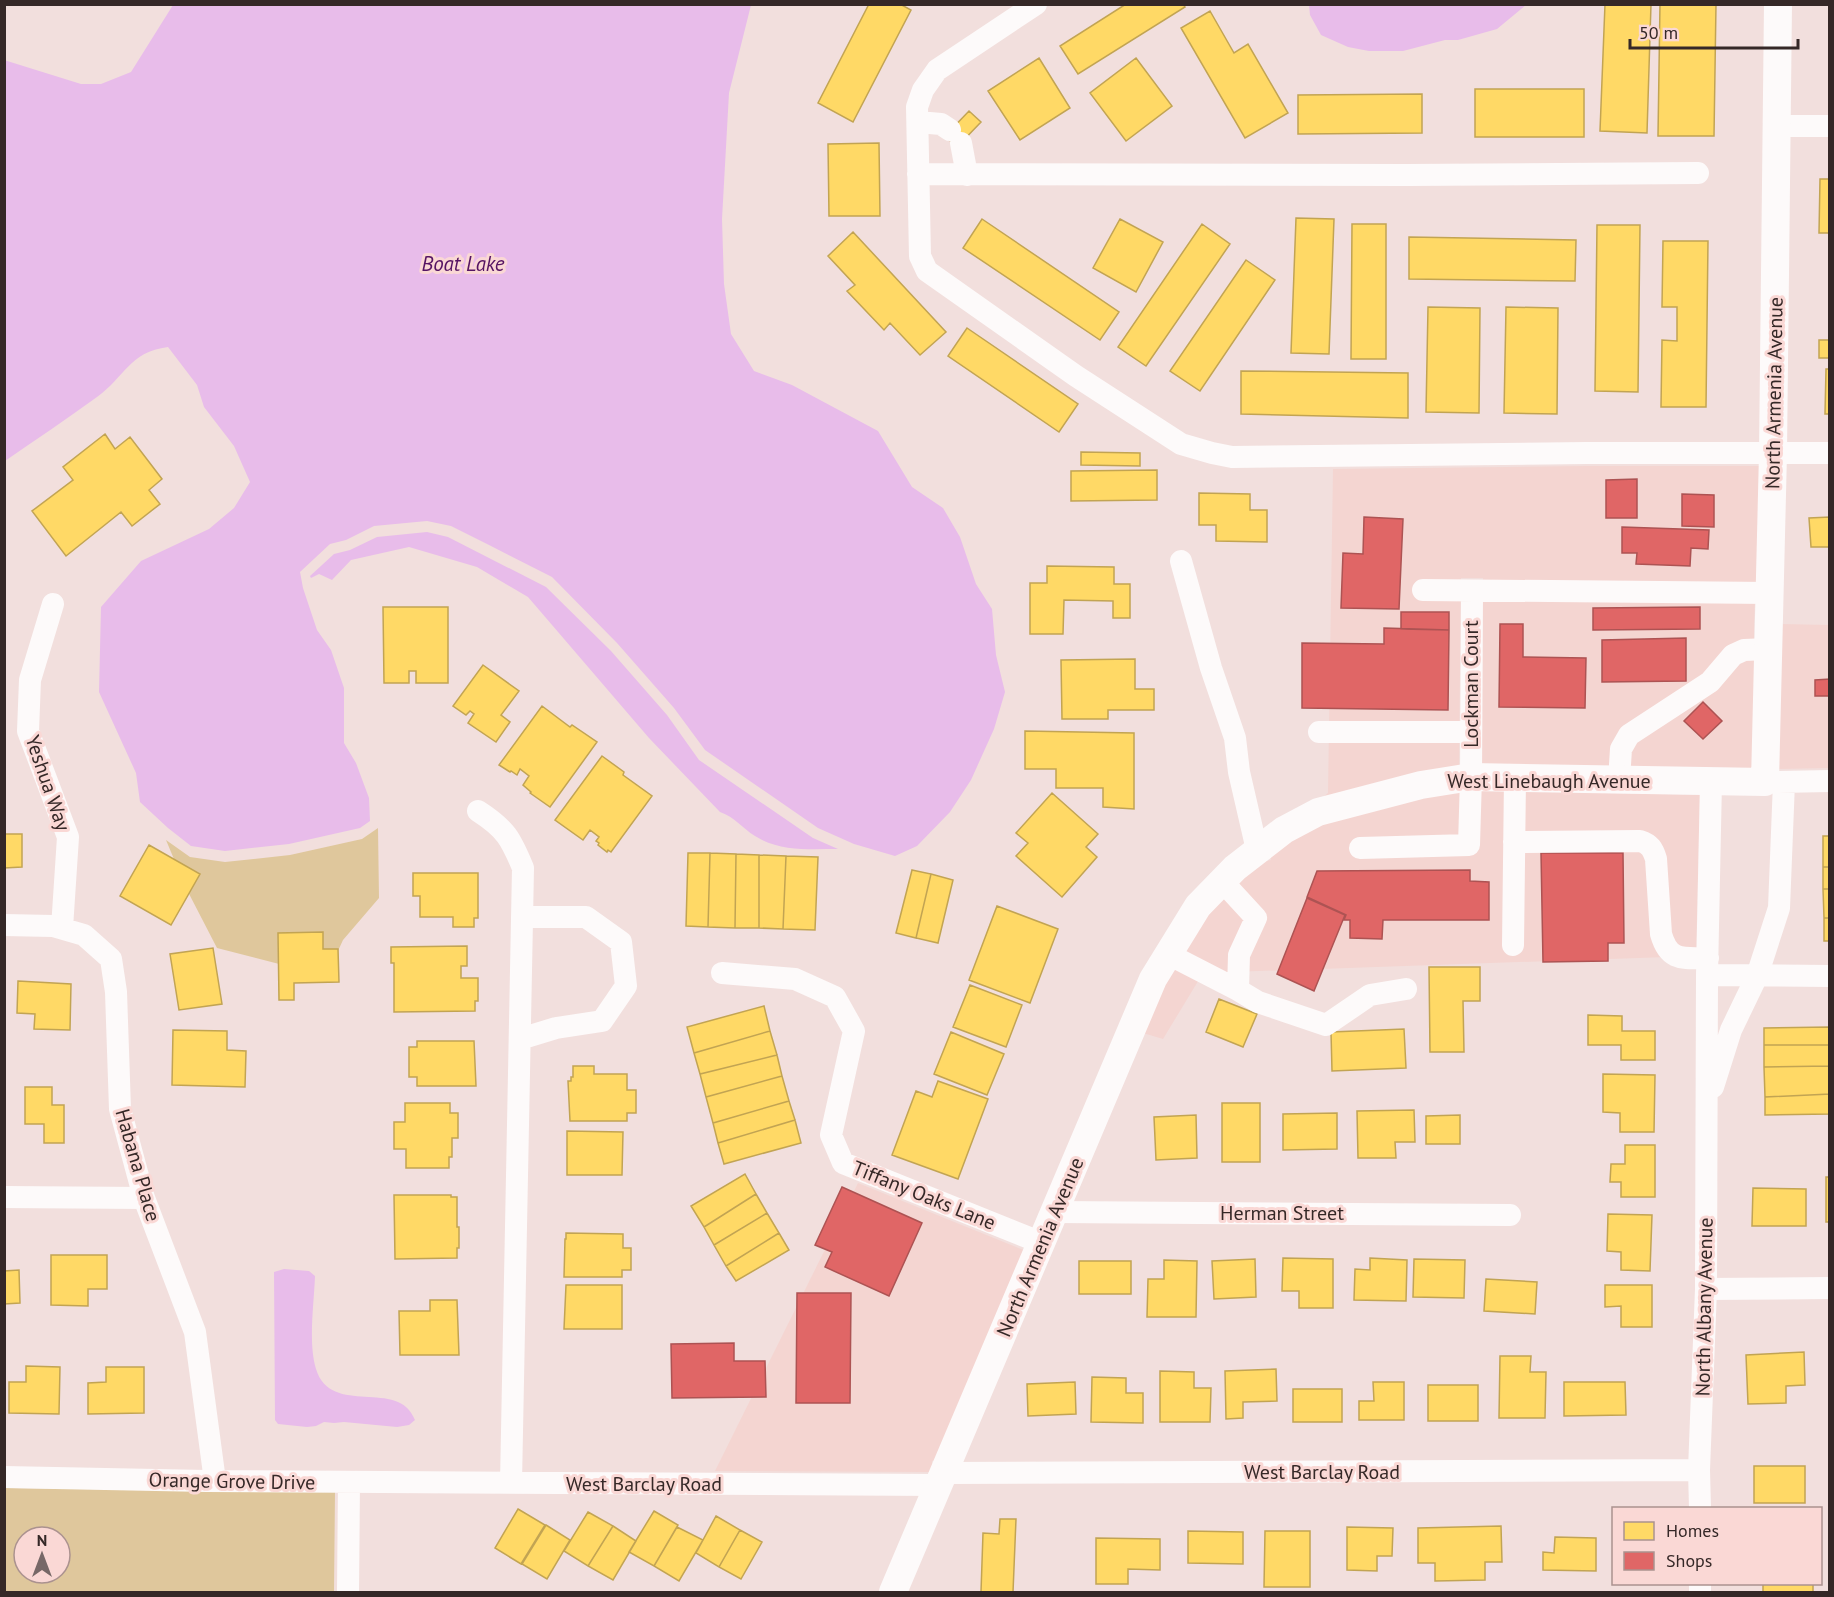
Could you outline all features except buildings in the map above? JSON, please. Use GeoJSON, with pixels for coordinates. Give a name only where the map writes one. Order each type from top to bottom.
{"type":"FeatureCollection","features":[{"type":"Feature","properties":{"kind":"main road","name":"North Armenia Avenue"},"geometry":{"type":"LineString","coordinates":[[1774,782],[1768,649],[1773,453],[1778,4]]}},
{"type":"Feature","properties":{"kind":"main road","name":"West Linebaugh Avenue"},"geometry":{"type":"LineString","coordinates":[[1198,906],[1257,850],[1284,830],[1318,812],[1421,785],[1471,777],[1774,782]]}},
{"type":"Feature","properties":{"kind":"main road","name":"North Armenia Avenue"},"geometry":{"type":"LineString","coordinates":[[893,1593],[1153,979],[1198,906]]}},
{"type":"Feature","properties":{"kind":"street"},"geometry":{"type":"LineString","coordinates":[[1036,4],[937,70],[923,90],[918,107],[920,256],[927,271],[1076,376],[1181,444],[1232,457],[1830,453]]}},
{"type":"Feature","properties":{"kind":"street"},"geometry":{"type":"LineString","coordinates":[[918,122],[941,124],[956,137],[967,175]]}},
{"type":"Feature","properties":{"kind":"street"},"geometry":{"type":"LineString","coordinates":[[1777,126],[1830,126]]}},
{"type":"Feature","properties":{"kind":"street"},"geometry":{"type":"LineString","coordinates":[[918,174],[1698,173]]}},
{"type":"Feature","properties":{"kind":"street"},"geometry":{"type":"LineString","coordinates":[[1181,561],[1210,668],[1235,738],[1239,772],[1257,850]]}},
{"type":"Feature","properties":{"kind":"street"},"geometry":{"type":"LineString","coordinates":[[1424,590],[1770,593]]}},
{"type":"Feature","properties":{"kind":"street","name":"Lockman Court"},"geometry":{"type":"LineString","coordinates":[[1360,848],[1468,845],[1471,777],[1472,591]]}},
{"type":"Feature","properties":{"kind":"street","name":"Yeshua Way"},"geometry":{"type":"LineString","coordinates":[[52,604],[30,680],[28,731],[68,837],[62,928]]}},
{"type":"Feature","properties":{"kind":"street"},"geometry":{"type":"LineString","coordinates":[[1619,780],[1621,749],[1629,735],[1710,682],[1733,655],[1744,650],[1768,649]]}},
{"type":"Feature","properties":{"kind":"street"},"geometry":{"type":"LineString","coordinates":[[1319,732],[1471,732]]}},
{"type":"Feature","properties":{"kind":"street"},"geometry":{"type":"LineString","coordinates":[[1513,945],[1515,778]]}},
{"type":"Feature","properties":{"kind":"street","name":"North Albany Avenue"},"geometry":{"type":"LineString","coordinates":[[1700,1507],[1699,1470],[1706,1289],[1707,967],[1711,782]]}},
{"type":"Feature","properties":{"kind":"street","name":"West Linebaugh Avenue"},"geometry":{"type":"LineString","coordinates":[[1774,782],[1830,782]]}},
{"type":"Feature","properties":{"kind":"street","name":"North Albany Avenue"},"geometry":{"type":"LineString","coordinates":[[1707,1105],[1731,1030],[1757,975],[1779,908],[1774,782]]}},
{"type":"Feature","properties":{"kind":"street"},"geometry":{"type":"LineString","coordinates":[[478,811],[494,821],[511,840],[523,868],[511,1483]]}},
{"type":"Feature","properties":{"kind":"street"},"geometry":{"type":"LineString","coordinates":[[1514,842],[1640,841],[1648,843],[1656,859],[1661,934],[1664,946],[1671,955],[1707,967],[1757,975],[1830,976]]}},
{"type":"Feature","properties":{"kind":"street"},"geometry":{"type":"LineString","coordinates":[[1222,881],[1256,918],[1239,955],[1238,990]]}},
{"type":"Feature","properties":{"kind":"street"},"geometry":{"type":"LineString","coordinates":[[520,1039],[556,1028],[602,1022],[626,986],[621,942],[586,917],[522,917]]}},
{"type":"Feature","properties":{"kind":"street","name":"Habana Place"},"geometry":{"type":"LineString","coordinates":[[4,925],[62,928],[84,935],[111,959],[116,992],[120,1109],[144,1198],[195,1332],[215,1481]]}},
{"type":"Feature","properties":{"kind":"street"},"geometry":{"type":"LineString","coordinates":[[1168,954],[1258,1002],[1326,1025],[1370,995],[1406,989]]}},
{"type":"Feature","properties":{"kind":"street","name":"Tiffany Oaks Lane"},"geometry":{"type":"LineString","coordinates":[[722,973],[795,979],[835,997],[854,1031],[831,1135],[843,1162],[1042,1243]]}},
{"type":"Feature","properties":{"kind":"street"},"geometry":{"type":"LineString","coordinates":[[4,1197],[144,1198]]}},
{"type":"Feature","properties":{"kind":"street","name":"Herman Street"},"geometry":{"type":"LineString","coordinates":[[1055,1212],[1510,1215]]}},
{"type":"Feature","properties":{"kind":"street"},"geometry":{"type":"LineString","coordinates":[[1706,1289],[1830,1288]]}},
{"type":"Feature","properties":{"kind":"street","name":"West Barclay Road"},"geometry":{"type":"LineString","coordinates":[[349,1482],[511,1483],[1699,1470]]}},
{"type":"Feature","properties":{"kind":"street","name":"Orange Grove Drive"},"geometry":{"type":"LineString","coordinates":[[4,1477],[349,1482]]}},
{"type":"Feature","properties":{"kind":"street"},"geometry":{"type":"LineString","coordinates":[[348,1593],[349,1482]]}},
{"type":"Feature","properties":{"kind":"shaded area"},"geometry":{"type":"Polygon","coordinates":[[[1761,466],[1754,623],[1754,769],[1482,765],[1483,578],[1461,578],[1459,766],[1323,797],[1328,793],[1333,469],[1761,466]]]}},
{"type":"Feature","properties":{"kind":"shaded area"},"geometry":{"type":"Polygon","coordinates":[[[1780,624],[1829,625],[1829,768],[1777,769],[1780,624]]]}},
{"type":"Feature","properties":{"kind":"shaded area"},"geometry":{"type":"Polygon","coordinates":[[[1471,790],[1700,795],[1696,956],[1203,973],[1163,1039],[1143,1033],[1163,986],[1207,915],[1243,878],[1262,862],[1271,860],[1270,856],[1290,841],[1322,824],[1423,797],[1471,790]]]}},
{"type":"Feature","properties":{"kind":"shaded area"},"geometry":{"type":"Polygon","coordinates":[[[378,828],[379,898],[343,940],[337,953],[283,965],[217,948],[186,888],[166,840],[190,857],[225,862],[290,855],[362,839],[378,828]]]}},
{"type":"Feature","properties":{"kind":"shaded area"},"geometry":{"type":"Polygon","coordinates":[[[858,1183],[1026,1251],[937,1460],[932,1461],[932,1472],[715,1471],[858,1183]]]}},
{"type":"Feature","properties":{"kind":"shaded area"},"geometry":{"type":"Polygon","coordinates":[[[5,1488],[335,1492],[334,1592],[5,1592],[5,1488]]]}},
{"type":"Feature","properties":{"kind":"water"},"geometry":{"type":"Polygon","coordinates":[[[1309,4],[1526,5],[1497,29],[1458,40],[1445,40],[1403,51],[1369,51],[1348,47],[1321,35],[1310,15],[1309,4]]]}},
{"type":"Feature","properties":{"kind":"water","name":"Boat Lake"},"geometry":{"type":"Polygon","coordinates":[[[173,5],[751,5],[729,93],[722,219],[724,284],[731,334],[754,371],[792,385],[878,431],[912,487],[943,508],[960,537],[976,584],[992,609],[996,655],[1005,692],[994,729],[971,780],[950,812],[917,846],[895,856],[854,844],[818,828],[705,750],[674,708],[617,643],[552,577],[451,526],[427,521],[374,526],[346,540],[330,544],[300,572],[317,630],[331,650],[344,688],[344,743],[356,763],[369,798],[370,821],[360,828],[289,844],[225,851],[191,846],[140,802],[136,773],[99,692],[101,607],[141,561],[209,529],[234,508],[250,482],[234,446],[204,407],[197,385],[168,347],[144,354],[128,366],[97,397],[5,461],[4,60],[81,84],[101,84],[131,72],[173,5]]]}},
{"type":"Feature","properties":{"kind":"water"},"geometry":{"type":"Polygon","coordinates":[[[427,532],[448,537],[546,587],[611,651],[667,715],[699,760],[813,838],[838,849],[806,849],[775,845],[755,836],[720,812],[649,738],[528,597],[477,567],[409,547],[351,560],[332,580],[319,574],[311,578],[310,576],[334,554],[350,550],[377,537],[427,532]]]}},
{"type":"Feature","properties":{"kind":"water"},"geometry":{"type":"Polygon","coordinates":[[[284,1269],[309,1271],[315,1276],[312,1347],[316,1369],[324,1383],[336,1392],[395,1401],[407,1407],[415,1420],[409,1425],[397,1427],[344,1422],[324,1422],[307,1427],[278,1424],[275,1420],[274,1272],[284,1269]]]}}]}
